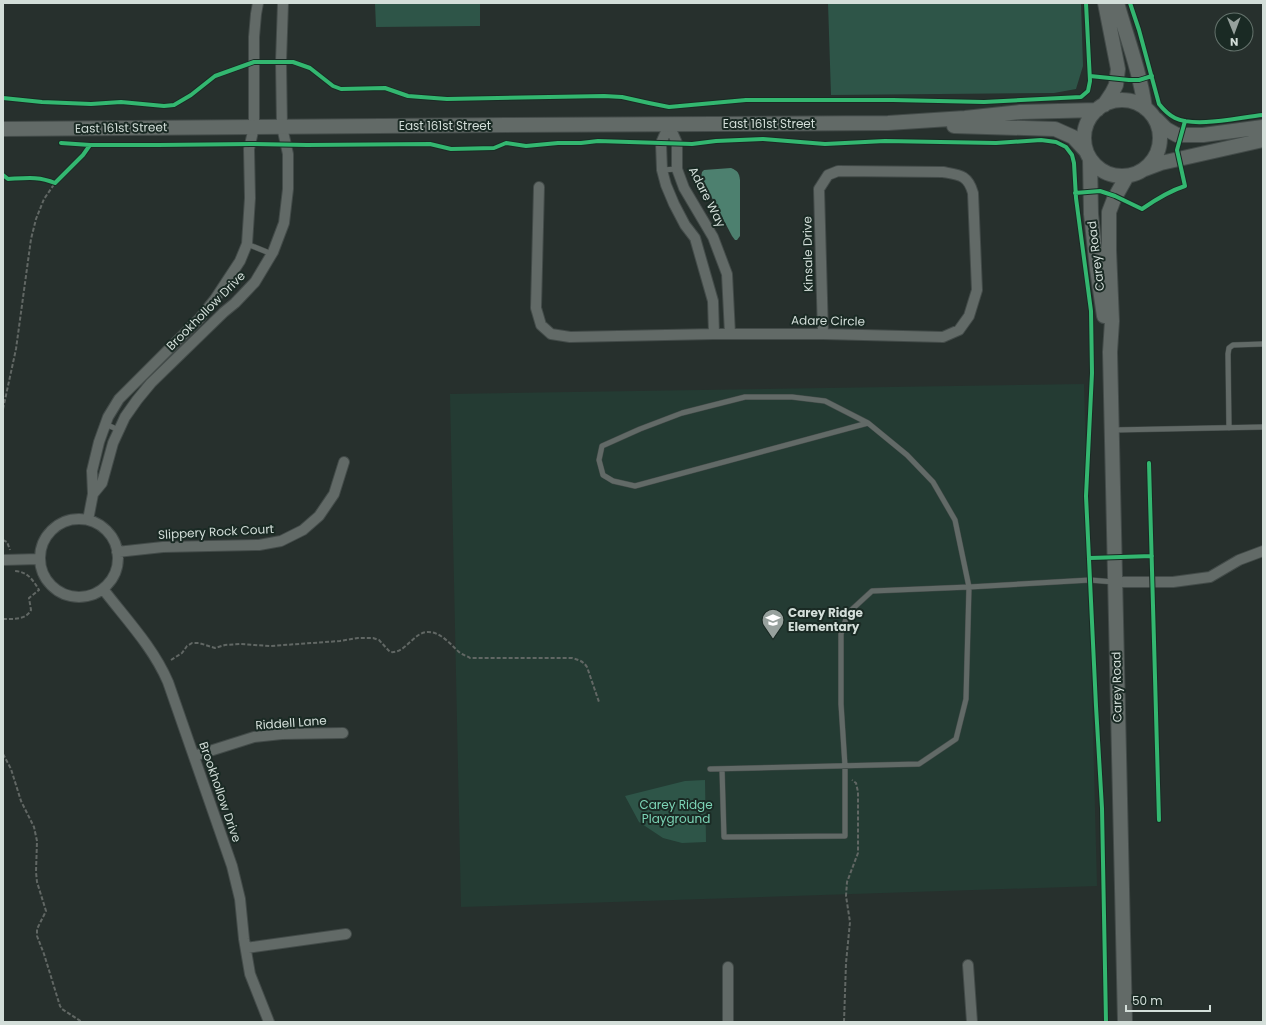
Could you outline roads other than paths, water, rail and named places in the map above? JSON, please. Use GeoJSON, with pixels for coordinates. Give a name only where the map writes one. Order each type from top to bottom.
{"type":"FeatureCollection","features":[{"type":"Feature","properties":{"kind":"street","name":"Brookhollow Drive"},"geometry":{"type":"LineString","coordinates":[[88,520],[93,494],[92,471],[99,442],[108,417],[119,399],[200,318],[215,299],[240,260],[247,244],[250,198],[249,149],[254,127],[254,37],[258,3]]}},
{"type":"Feature","properties":{"kind":"street","name":"Brookhollow Drive"},"geometry":{"type":"LineString","coordinates":[[93,494],[102,483],[113,443],[125,417],[151,383],[255,282],[272,254],[284,223],[288,189],[288,154],[282,127],[283,3]]}},
{"type":"Feature","properties":{"kind":"street"},"geometry":{"type":"LineString","coordinates":[[1105,3],[1118,69],[1116,85],[1112,93],[1090,119],[1085,129],[1084,140],[1088,155],[1097,167],[1116,176],[1133,174],[1161,163],[1263,140]]}},
{"type":"Feature","properties":{"kind":"street"},"geometry":{"type":"LineString","coordinates":[[1117,3],[1143,95],[1150,113],[1159,129],[1160,135],[1157,154],[1150,164],[1133,174]]}},
{"type":"Feature","properties":{"kind":"street"},"geometry":{"type":"LineString","coordinates":[[1100,108],[1114,101],[1125,100],[1136,103],[1150,113],[1166,129],[1176,135],[1203,135],[1263,127]]}},
{"type":"Feature","properties":{"kind":"street","name":"East 161st Street"},"geometry":{"type":"LineString","coordinates":[[888,123],[965,118],[1020,112],[1100,108]]}},
{"type":"Feature","properties":{"kind":"street","name":"East 161st Street"},"geometry":{"type":"LineString","coordinates":[[3,129],[888,123],[1055,129],[1073,137],[1088,155]]}},
{"type":"Feature","properties":{"kind":"street"},"geometry":{"type":"LineString","coordinates":[[669,125],[661,143],[662,170],[666,185],[674,204],[695,238],[712,301],[714,334]]}},
{"type":"Feature","properties":{"kind":"street","name":"Adare Way"},"geometry":{"type":"LineString","coordinates":[[669,125],[677,143],[677,169],[684,188],[713,237],[727,274],[730,334]]}},
{"type":"Feature","properties":{"kind":"street","name":"Carey Road"},"geometry":{"type":"LineString","coordinates":[[1088,155],[1091,214],[1098,275],[1110,352]]}},
{"type":"Feature","properties":{"kind":"street","name":"Adare Circle"},"geometry":{"type":"LineString","coordinates":[[539,187],[536,308],[541,325],[551,334],[570,337],[714,334],[823,334],[943,337],[959,330],[969,316],[977,290],[973,193],[966,178],[943,172],[838,172],[828,175]]}},
{"type":"Feature","properties":{"kind":"street","name":"Carey Road"},"geometry":{"type":"LineString","coordinates":[[1125,1022],[1110,352],[1112,320],[1109,212],[1114,199],[1133,174]]}},
{"type":"Feature","properties":{"kind":"street","name":"Kinsale Drive"},"geometry":{"type":"LineString","coordinates":[[823,334],[819,188],[828,175]]}},
{"type":"Feature","properties":{"kind":"street","name":"Slippery Rock Court"},"geometry":{"type":"LineString","coordinates":[[117,552],[163,547],[259,545],[281,541],[303,530],[319,516],[334,494],[344,462]]}},
{"type":"Feature","properties":{"kind":"street"},"geometry":{"type":"LineString","coordinates":[[78,520],[88,520],[104,529],[115,543],[117,552],[118,562],[115,573],[110,582],[103,589],[93,595],[83,597],[72,597],[61,594],[52,587],[45,579],[39,559],[44,539],[54,528],[68,521],[78,520]]}},
{"type":"Feature","properties":{"kind":"street"},"geometry":{"type":"LineString","coordinates":[[1115,582],[1173,582],[1210,577],[1239,560],[1263,551]]}},
{"type":"Feature","properties":{"kind":"street"},"geometry":{"type":"LineString","coordinates":[[7,559],[39,559]]}},
{"type":"Feature","properties":{"kind":"street","name":"Brookhollow Drive"},"geometry":{"type":"LineString","coordinates":[[103,589],[152,652],[170,688],[232,866],[240,899],[250,974],[269,1022]]}},
{"type":"Feature","properties":{"kind":"street","name":"Riddell Lane"},"geometry":{"type":"LineString","coordinates":[[194,756],[254,737],[282,734],[343,733]]}},
{"type":"Feature","properties":{"kind":"street"},"geometry":{"type":"LineString","coordinates":[[246,948],[346,934]]}},
{"type":"Feature","properties":{"kind":"street"},"geometry":{"type":"LineString","coordinates":[[968,965],[972,1022]]}},
{"type":"Feature","properties":{"kind":"street"},"geometry":{"type":"LineString","coordinates":[[728,967],[728,1022]]}},
{"type":"Feature","properties":{"kind":"lane"},"geometry":{"type":"LineString","coordinates":[[662,170],[677,169]]}},
{"type":"Feature","properties":{"kind":"lane"},"geometry":{"type":"LineString","coordinates":[[247,244],[272,254]]}},
{"type":"Feature","properties":{"kind":"lane"},"geometry":{"type":"LineString","coordinates":[[200,318],[212,324]]}},
{"type":"Feature","properties":{"kind":"lane"},"geometry":{"type":"LineString","coordinates":[[1229,428],[1229,348],[1233,345],[1263,344]]}},
{"type":"Feature","properties":{"kind":"lane"},"geometry":{"type":"LineString","coordinates":[[141,377],[151,383]]}},
{"type":"Feature","properties":{"kind":"lane"},"geometry":{"type":"LineString","coordinates":[[710,769],[919,764],[956,739],[966,699],[970,587],[955,520],[933,482],[907,455],[868,422],[825,401],[792,397],[745,397],[682,413],[640,429],[602,446],[599,460],[603,475],[613,481],[635,486],[868,422]]}},
{"type":"Feature","properties":{"kind":"lane"},"geometry":{"type":"LineString","coordinates":[[105,424],[119,430]]}},
{"type":"Feature","properties":{"kind":"lane"},"geometry":{"type":"LineString","coordinates":[[1112,430],[1263,427]]}},
{"type":"Feature","properties":{"kind":"lane"},"geometry":{"type":"LineString","coordinates":[[722,769],[724,836],[845,836],[845,766],[841,704],[841,634],[848,613],[872,591],[1090,580],[1115,582]]}},
{"type":"Feature","properties":{"kind":"place","name":"Carey Ridge Elementary"},"geometry":{"type":"Point","coordinates":[773,640]}},
{"type":"Feature","properties":{"kind":"park label","name":"Carey Ridge Playground"},"geometry":{"type":"Point","coordinates":[676,812]}}]}
